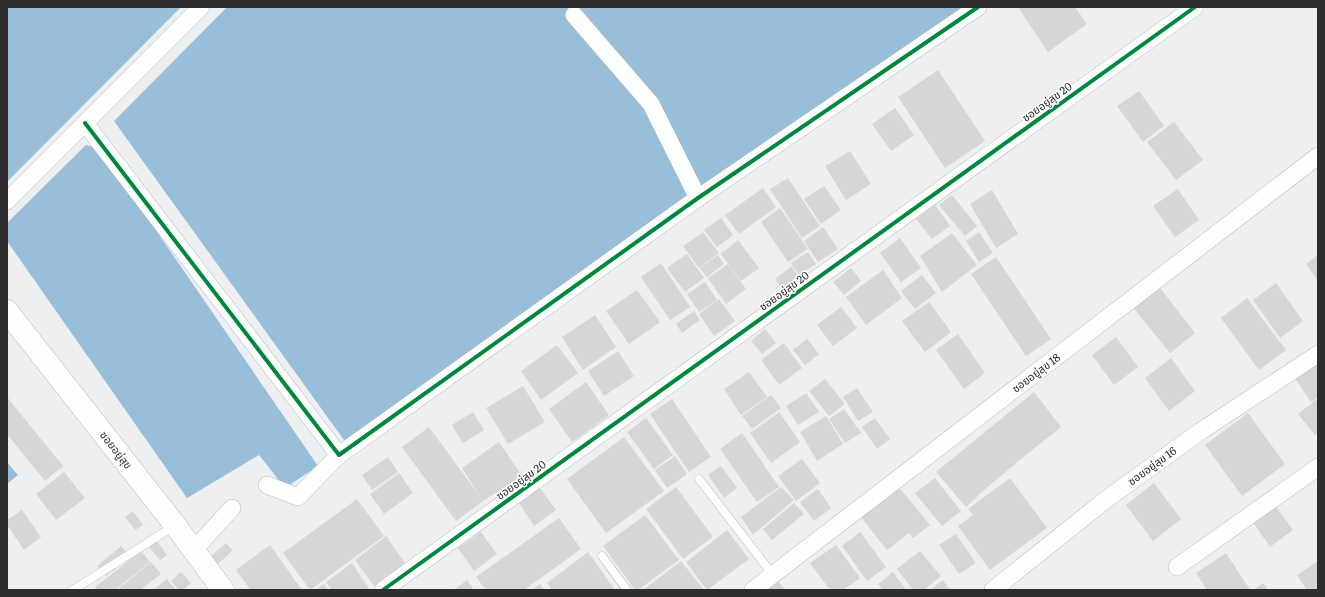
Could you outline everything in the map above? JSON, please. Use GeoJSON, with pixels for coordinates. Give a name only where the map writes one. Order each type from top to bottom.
{"type":"FeatureCollection","features":[{"type":"Feature","properties":{"kind":"street"},"geometry":{"type":"LineString","coordinates":[[7,201],[201,7]]}},
{"type":"Feature","properties":{"kind":"street"},"geometry":{"type":"LineString","coordinates":[[267,486],[298,497],[339,455],[698,198],[978,7]]}},
{"type":"Feature","properties":{"kind":"street","name":"ซอยอยู่สุข 20"},"geometry":{"type":"LineString","coordinates":[[383,590],[1195,7]]}},
{"type":"Feature","properties":{"kind":"street"},"geometry":{"type":"LineString","coordinates":[[574,15],[651,104],[698,198]]}},
{"type":"Feature","properties":{"kind":"street"},"geometry":{"type":"LineString","coordinates":[[85,123],[339,455]]}},
{"type":"Feature","properties":{"kind":"street","name":"ซอยอยู่สุข 18"},"geometry":{"type":"LineString","coordinates":[[753,590],[1318,156]]}},
{"type":"Feature","properties":{"kind":"street","name":"ซอยอยู่สุข"},"geometry":{"type":"LineString","coordinates":[[7,311],[175,525],[222,590]]}},
{"type":"Feature","properties":{"kind":"street","name":"ซอยอยู่สุข 16"},"geometry":{"type":"LineString","coordinates":[[993,590],[1108,498],[1200,431],[1318,354]]}},
{"type":"Feature","properties":{"kind":"street"},"geometry":{"type":"LineString","coordinates":[[1177,567],[1318,468]]}},
{"type":"Feature","properties":{"kind":"street"},"geometry":{"type":"LineString","coordinates":[[194,550],[232,508]]}},
{"type":"Feature","properties":{"kind":"lane"},"geometry":{"type":"LineString","coordinates":[[699,479],[772,575]]}},
{"type":"Feature","properties":{"kind":"lane"},"geometry":{"type":"LineString","coordinates":[[73,590],[175,525]]}},
{"type":"Feature","properties":{"kind":"lane"},"geometry":{"type":"LineString","coordinates":[[602,556],[627,590]]}},
{"type":"Feature","properties":{"kind":"water"},"geometry":{"type":"Polygon","coordinates":[[[7,7],[181,7],[7,182],[7,7]]]}},
{"type":"Feature","properties":{"kind":"water"},"geometry":{"type":"Polygon","coordinates":[[[227,7],[966,7],[349,447],[114,121],[227,7]]]}},
{"type":"Feature","properties":{"kind":"water"},"geometry":{"type":"Polygon","coordinates":[[[86,145],[100,149],[318,466],[285,488],[259,455],[187,498],[7,241],[7,223],[86,145]]]}},
{"type":"Feature","properties":{"kind":"water"},"geometry":{"type":"Polygon","coordinates":[[[7,462],[18,475],[7,484],[7,462]]]}},
{"type":"Feature","properties":{"kind":"building"},"geometry":{"type":"Polygon","coordinates":[[[1022,7],[1075,7],[1087,24],[1048,52],[1019,9],[1022,7]]]}},
{"type":"Feature","properties":{"kind":"building"},"geometry":{"type":"Polygon","coordinates":[[[938,70],[985,141],[945,168],[898,97],[938,70]]]}},
{"type":"Feature","properties":{"kind":"building"},"geometry":{"type":"Polygon","coordinates":[[[1139,91],[1164,126],[1143,142],[1117,106],[1139,91]]]}},
{"type":"Feature","properties":{"kind":"building"},"geometry":{"type":"Polygon","coordinates":[[[895,108],[914,135],[891,151],[872,124],[895,108]]]}},
{"type":"Feature","properties":{"kind":"building"},"geometry":{"type":"Polygon","coordinates":[[[1174,122],[1203,160],[1176,180],[1147,142],[1174,122]]]}},
{"type":"Feature","properties":{"kind":"building"},"geometry":{"type":"Polygon","coordinates":[[[850,151],[871,184],[846,200],[825,166],[850,151]]]}},
{"type":"Feature","properties":{"kind":"building"},"geometry":{"type":"Polygon","coordinates":[[[788,178],[820,226],[802,238],[770,189],[788,178]]]}},
{"type":"Feature","properties":{"kind":"building"},"geometry":{"type":"Polygon","coordinates":[[[824,186],[841,210],[821,224],[804,199],[824,186]]]}},
{"type":"Feature","properties":{"kind":"building"},"geometry":{"type":"Polygon","coordinates":[[[763,188],[776,207],[739,234],[725,215],[763,188]]]}},
{"type":"Feature","properties":{"kind":"building"},"geometry":{"type":"Polygon","coordinates":[[[1178,189],[1199,220],[1175,237],[1153,206],[1178,189]]]}},
{"type":"Feature","properties":{"kind":"building"},"geometry":{"type":"Polygon","coordinates":[[[992,190],[1018,234],[996,248],[970,204],[992,190]]]}},
{"type":"Feature","properties":{"kind":"building"},"geometry":{"type":"Polygon","coordinates":[[[952,195],[977,226],[965,236],[939,205],[952,195]]]}},
{"type":"Feature","properties":{"kind":"building"},"geometry":{"type":"Polygon","coordinates":[[[935,205],[950,226],[932,239],[916,219],[935,205]]]}},
{"type":"Feature","properties":{"kind":"building"},"geometry":{"type":"Polygon","coordinates":[[[780,208],[808,249],[788,262],[761,222],[780,208]]]}},
{"type":"Feature","properties":{"kind":"building"},"geometry":{"type":"Polygon","coordinates":[[[721,218],[733,235],[717,247],[704,230],[721,218]]]}},
{"type":"Feature","properties":{"kind":"building"},"geometry":{"type":"Polygon","coordinates":[[[823,227],[838,249],[818,262],[804,241],[823,227]]]}},
{"type":"Feature","properties":{"kind":"building"},"geometry":{"type":"Polygon","coordinates":[[[703,232],[719,253],[699,268],[683,246],[703,232]]]}},
{"type":"Feature","properties":{"kind":"building"},"geometry":{"type":"Polygon","coordinates":[[[979,232],[993,253],[979,262],[966,241],[979,232]]]}},
{"type":"Feature","properties":{"kind":"building"},"geometry":{"type":"Polygon","coordinates":[[[952,233],[977,265],[942,292],[920,256],[952,233]]]}},
{"type":"Feature","properties":{"kind":"building"},"geometry":{"type":"Polygon","coordinates":[[[900,238],[921,268],[901,282],[880,253],[900,238]]]}},
{"type":"Feature","properties":{"kind":"building"},"geometry":{"type":"Polygon","coordinates":[[[738,240],[759,268],[741,281],[721,254],[738,240]]]}},
{"type":"Feature","properties":{"kind":"building"},"geometry":{"type":"Polygon","coordinates":[[[808,252],[816,264],[799,275],[791,263],[808,252]]]}},
{"type":"Feature","properties":{"kind":"building"},"geometry":{"type":"Polygon","coordinates":[[[687,254],[704,278],[685,292],[667,268],[687,254]]]}},
{"type":"Feature","properties":{"kind":"building"},"geometry":{"type":"Polygon","coordinates":[[[718,255],[724,264],[707,277],[700,268],[718,255]]]}},
{"type":"Feature","properties":{"kind":"building"},"geometry":{"type":"Polygon","coordinates":[[[1318,255],[1318,281],[1306,264],[1318,255]]]}},
{"type":"Feature","properties":{"kind":"building"},"geometry":{"type":"Polygon","coordinates":[[[996,257],[1051,339],[1026,356],[971,274],[996,257]]]}},
{"type":"Feature","properties":{"kind":"building"},"geometry":{"type":"Polygon","coordinates":[[[661,263],[690,307],[670,320],[641,277],[661,263]]]}},
{"type":"Feature","properties":{"kind":"building"},"geometry":{"type":"Polygon","coordinates":[[[728,264],[746,289],[726,304],[708,278],[728,264]]]}},
{"type":"Feature","properties":{"kind":"building"},"geometry":{"type":"Polygon","coordinates":[[[792,266],[798,276],[781,288],[775,279],[792,266]]]}},
{"type":"Feature","properties":{"kind":"building"},"geometry":{"type":"Polygon","coordinates":[[[851,268],[861,281],[844,295],[833,282],[851,268]]]}},
{"type":"Feature","properties":{"kind":"building"},"geometry":{"type":"Polygon","coordinates":[[[883,270],[902,298],[866,325],[846,297],[883,270]]]}},
{"type":"Feature","properties":{"kind":"building"},"geometry":{"type":"Polygon","coordinates":[[[922,275],[936,293],[915,309],[901,291],[922,275]]]}},
{"type":"Feature","properties":{"kind":"building"},"geometry":{"type":"Polygon","coordinates":[[[705,282],[717,300],[699,312],[687,294],[705,282]]]}},
{"type":"Feature","properties":{"kind":"building"},"geometry":{"type":"Polygon","coordinates":[[[1276,283],[1303,321],[1280,338],[1253,300],[1276,283]]]}},
{"type":"Feature","properties":{"kind":"building"},"geometry":{"type":"Polygon","coordinates":[[[1157,284],[1195,333],[1170,353],[1131,305],[1157,284]]]}},
{"type":"Feature","properties":{"kind":"building"},"geometry":{"type":"Polygon","coordinates":[[[637,290],[660,322],[629,344],[606,311],[637,290]]]}},
{"type":"Feature","properties":{"kind":"building"},"geometry":{"type":"Polygon","coordinates":[[[1247,298],[1286,350],[1259,370],[1221,318],[1247,298]]]}},
{"type":"Feature","properties":{"kind":"building"},"geometry":{"type":"Polygon","coordinates":[[[719,299],[735,321],[714,336],[699,314],[719,299]]]}},
{"type":"Feature","properties":{"kind":"building"},"geometry":{"type":"Polygon","coordinates":[[[929,302],[951,332],[925,352],[902,321],[929,302]]]}},
{"type":"Feature","properties":{"kind":"building"},"geometry":{"type":"Polygon","coordinates":[[[841,307],[857,328],[833,346],[817,325],[841,307]]]}},
{"type":"Feature","properties":{"kind":"building"},"geometry":{"type":"Polygon","coordinates":[[[694,311],[700,320],[682,333],[676,324],[694,311]]]}},
{"type":"Feature","properties":{"kind":"building"},"geometry":{"type":"Polygon","coordinates":[[[595,315],[616,347],[583,370],[562,337],[595,315]]]}},
{"type":"Feature","properties":{"kind":"building"},"geometry":{"type":"Polygon","coordinates":[[[765,329],[776,343],[762,354],[751,341],[765,329]]]}},
{"type":"Feature","properties":{"kind":"building"},"geometry":{"type":"Polygon","coordinates":[[[958,334],[985,373],[964,389],[936,350],[958,334]]]}},
{"type":"Feature","properties":{"kind":"building"},"geometry":{"type":"Polygon","coordinates":[[[1116,337],[1138,367],[1114,385],[1092,355],[1116,337]]]}},
{"type":"Feature","properties":{"kind":"building"},"geometry":{"type":"Polygon","coordinates":[[[807,339],[819,354],[805,365],[793,350],[807,339]]]}},
{"type":"Feature","properties":{"kind":"building"},"geometry":{"type":"Polygon","coordinates":[[[784,343],[802,368],[779,385],[761,360],[784,343]]]}},
{"type":"Feature","properties":{"kind":"building"},"geometry":{"type":"Polygon","coordinates":[[[557,345],[578,373],[541,400],[521,371],[557,345]]]}},
{"type":"Feature","properties":{"kind":"building"},"geometry":{"type":"Polygon","coordinates":[[[618,351],[634,376],[604,396],[588,371],[618,351]]]}},
{"type":"Feature","properties":{"kind":"building"},"geometry":{"type":"Polygon","coordinates":[[[1318,355],[1318,397],[1311,402],[1292,374],[1318,355]]]}},
{"type":"Feature","properties":{"kind":"building"},"geometry":{"type":"Polygon","coordinates":[[[1171,358],[1195,391],[1169,411],[1145,378],[1171,358]]]}},
{"type":"Feature","properties":{"kind":"building"},"geometry":{"type":"Polygon","coordinates":[[[749,372],[767,397],[741,415],[724,389],[749,372]]]}},
{"type":"Feature","properties":{"kind":"building"},"geometry":{"type":"Polygon","coordinates":[[[825,379],[845,404],[829,416],[809,391],[825,379]]]}},
{"type":"Feature","properties":{"kind":"building"},"geometry":{"type":"Polygon","coordinates":[[[586,382],[609,415],[572,442],[549,409],[586,382]]]}},
{"type":"Feature","properties":{"kind":"building"},"geometry":{"type":"Polygon","coordinates":[[[523,386],[545,422],[508,444],[486,408],[523,386]]]}},
{"type":"Feature","properties":{"kind":"building"},"geometry":{"type":"Polygon","coordinates":[[[857,388],[873,412],[858,421],[843,397],[857,388]]]}},
{"type":"Feature","properties":{"kind":"building"},"geometry":{"type":"Polygon","coordinates":[[[1034,392],[1061,427],[983,491],[966,507],[936,472],[1034,392]]]}},
{"type":"Feature","properties":{"kind":"building"},"geometry":{"type":"Polygon","coordinates":[[[806,393],[819,412],[798,425],[786,406],[806,393]]]}},
{"type":"Feature","properties":{"kind":"building"},"geometry":{"type":"Polygon","coordinates":[[[771,395],[781,408],[752,429],[742,416],[771,395]]]}},
{"type":"Feature","properties":{"kind":"building"},"geometry":{"type":"Polygon","coordinates":[[[7,397],[63,466],[45,481],[7,434],[7,397]]]}},
{"type":"Feature","properties":{"kind":"building"},"geometry":{"type":"Polygon","coordinates":[[[1318,398],[1318,433],[1315,435],[1298,414],[1318,398]]]}},
{"type":"Feature","properties":{"kind":"building"},"geometry":{"type":"Polygon","coordinates":[[[672,399],[711,457],[689,472],[650,414],[672,399]]]}},
{"type":"Feature","properties":{"kind":"building"},"geometry":{"type":"Polygon","coordinates":[[[844,409],[861,433],[845,443],[829,419],[844,409]]]}},
{"type":"Feature","properties":{"kind":"building"},"geometry":{"type":"Polygon","coordinates":[[[473,412],[484,430],[463,443],[452,425],[473,412]]]}},
{"type":"Feature","properties":{"kind":"building"},"geometry":{"type":"Polygon","coordinates":[[[779,412],[800,442],[771,463],[750,433],[779,412]]]}},
{"type":"Feature","properties":{"kind":"building"},"geometry":{"type":"Polygon","coordinates":[[[1248,413],[1285,464],[1242,496],[1205,445],[1248,413]]]}},
{"type":"Feature","properties":{"kind":"building"},"geometry":{"type":"Polygon","coordinates":[[[826,416],[843,444],[817,461],[800,432],[826,416]]]}},
{"type":"Feature","properties":{"kind":"building"},"geometry":{"type":"Polygon","coordinates":[[[646,418],[673,455],[654,469],[627,432],[646,418]]]}},
{"type":"Feature","properties":{"kind":"building"},"geometry":{"type":"Polygon","coordinates":[[[875,418],[890,439],[877,449],[862,427],[875,418]]]}},
{"type":"Feature","properties":{"kind":"building"},"geometry":{"type":"Polygon","coordinates":[[[429,427],[481,498],[462,468],[499,442],[522,476],[483,501],[456,521],[402,447],[429,427]]]}},
{"type":"Feature","properties":{"kind":"building"},"geometry":{"type":"Polygon","coordinates":[[[742,433],[779,487],[757,502],[720,449],[742,433]]]}},
{"type":"Feature","properties":{"kind":"building"},"geometry":{"type":"Polygon","coordinates":[[[624,437],[664,491],[606,533],[567,479],[624,437]]]}},
{"type":"Feature","properties":{"kind":"building"},"geometry":{"type":"Polygon","coordinates":[[[675,456],[687,474],[667,488],[655,470],[675,456]]]}},
{"type":"Feature","properties":{"kind":"building"},"geometry":{"type":"Polygon","coordinates":[[[388,457],[398,472],[372,490],[362,475],[388,457]]]}},
{"type":"Feature","properties":{"kind":"building"},"geometry":{"type":"Polygon","coordinates":[[[802,459],[820,483],[796,501],[778,476],[802,459]]]}},
{"type":"Feature","properties":{"kind":"building"},"geometry":{"type":"Polygon","coordinates":[[[721,466],[737,488],[724,498],[708,475],[721,466]]]}},
{"type":"Feature","properties":{"kind":"building"},"geometry":{"type":"Polygon","coordinates":[[[64,472],[85,498],[56,520],[36,494],[64,472]]]}},
{"type":"Feature","properties":{"kind":"building"},"geometry":{"type":"Polygon","coordinates":[[[399,473],[413,493],[384,514],[370,494],[399,473]]]}},
{"type":"Feature","properties":{"kind":"building"},"geometry":{"type":"Polygon","coordinates":[[[935,478],[961,511],[942,526],[915,493],[935,478]]]}},
{"type":"Feature","properties":{"kind":"building"},"geometry":{"type":"Polygon","coordinates":[[[1010,478],[1047,528],[990,570],[958,526],[973,515],[968,509],[1010,478]]]}},
{"type":"Feature","properties":{"kind":"building"},"geometry":{"type":"Polygon","coordinates":[[[1154,483],[1181,519],[1153,541],[1126,505],[1154,483]]]}},
{"type":"Feature","properties":{"kind":"building"},"geometry":{"type":"Polygon","coordinates":[[[897,485],[930,525],[913,538],[909,533],[887,550],[860,516],[897,485]]]}},
{"type":"Feature","properties":{"kind":"building"},"geometry":{"type":"Polygon","coordinates":[[[676,487],[713,537],[683,559],[646,509],[676,487]]]}},
{"type":"Feature","properties":{"kind":"building"},"geometry":{"type":"Polygon","coordinates":[[[781,487],[794,500],[753,535],[741,517],[781,487]]]}},
{"type":"Feature","properties":{"kind":"building"},"geometry":{"type":"Polygon","coordinates":[[[540,488],[556,510],[534,526],[519,503],[540,488]]]}},
{"type":"Feature","properties":{"kind":"building"},"geometry":{"type":"Polygon","coordinates":[[[818,489],[831,508],[814,521],[800,502],[818,489]]]}},
{"type":"Feature","properties":{"kind":"building"},"geometry":{"type":"Polygon","coordinates":[[[357,499],[384,536],[310,590],[283,553],[357,499]]]}},
{"type":"Feature","properties":{"kind":"building"},"geometry":{"type":"Polygon","coordinates":[[[794,503],[804,514],[772,540],[763,529],[794,503]]]}},
{"type":"Feature","properties":{"kind":"building"},"geometry":{"type":"Polygon","coordinates":[[[1275,505],[1293,530],[1270,547],[1252,521],[1275,505]]]}},
{"type":"Feature","properties":{"kind":"building"},"geometry":{"type":"Polygon","coordinates":[[[22,510],[41,537],[24,550],[7,525],[7,520],[22,510]]]}},
{"type":"Feature","properties":{"kind":"building"},"geometry":{"type":"Polygon","coordinates":[[[133,511],[143,525],[135,530],[125,517],[133,511]]]}},
{"type":"Feature","properties":{"kind":"building"},"geometry":{"type":"Polygon","coordinates":[[[645,515],[679,560],[638,590],[635,590],[603,546],[645,515]]]}},
{"type":"Feature","properties":{"kind":"building"},"geometry":{"type":"Polygon","coordinates":[[[559,518],[581,549],[524,590],[486,590],[476,577],[559,518]]]}},
{"type":"Feature","properties":{"kind":"building"},"geometry":{"type":"Polygon","coordinates":[[[727,530],[749,559],[707,590],[686,562],[727,530]]]}},
{"type":"Feature","properties":{"kind":"building"},"geometry":{"type":"Polygon","coordinates":[[[481,532],[497,554],[474,571],[458,548],[481,532]]]}},
{"type":"Feature","properties":{"kind":"building"},"geometry":{"type":"Polygon","coordinates":[[[860,532],[886,567],[867,581],[842,546],[860,532]]]}},
{"type":"Feature","properties":{"kind":"building"},"geometry":{"type":"Polygon","coordinates":[[[956,534],[976,563],[959,574],[939,545],[956,534]]]}},
{"type":"Feature","properties":{"kind":"building"},"geometry":{"type":"Polygon","coordinates":[[[386,536],[405,563],[374,586],[355,560],[386,536]]]}},
{"type":"Feature","properties":{"kind":"building"},"geometry":{"type":"Polygon","coordinates":[[[157,541],[167,555],[160,560],[149,547],[157,541]]]}},
{"type":"Feature","properties":{"kind":"building"},"geometry":{"type":"Polygon","coordinates":[[[226,543],[233,550],[218,564],[211,556],[226,543]]]}},
{"type":"Feature","properties":{"kind":"building"},"geometry":{"type":"Polygon","coordinates":[[[270,545],[302,590],[251,590],[236,570],[270,545]]]}},
{"type":"Feature","properties":{"kind":"building"},"geometry":{"type":"Polygon","coordinates":[[[836,545],[860,578],[843,590],[830,590],[810,563],[836,545]]]}},
{"type":"Feature","properties":{"kind":"building"},"geometry":{"type":"Polygon","coordinates":[[[121,546],[130,557],[106,576],[97,566],[121,546]]]}},
{"type":"Feature","properties":{"kind":"building"},"geometry":{"type":"Polygon","coordinates":[[[141,551],[150,562],[115,590],[98,590],[95,587],[141,551]]]}},
{"type":"Feature","properties":{"kind":"building"},"geometry":{"type":"Polygon","coordinates":[[[920,551],[941,576],[924,590],[913,590],[897,569],[920,551]]]}},
{"type":"Feature","properties":{"kind":"building"},"geometry":{"type":"Polygon","coordinates":[[[588,552],[615,590],[552,590],[547,583],[588,552]]]}},
{"type":"Feature","properties":{"kind":"building"},"geometry":{"type":"Polygon","coordinates":[[[1226,553],[1250,590],[1207,590],[1196,573],[1226,553]]]}},
{"type":"Feature","properties":{"kind":"building"},"geometry":{"type":"Polygon","coordinates":[[[681,561],[704,590],[643,590],[681,561]]]}},
{"type":"Feature","properties":{"kind":"building"},"geometry":{"type":"Polygon","coordinates":[[[1318,561],[1318,590],[1307,590],[1297,575],[1318,561]]]}},
{"type":"Feature","properties":{"kind":"building"},"geometry":{"type":"Polygon","coordinates":[[[151,562],[161,574],[140,590],[117,590],[151,562]]]}},
{"type":"Feature","properties":{"kind":"building"},"geometry":{"type":"Polygon","coordinates":[[[352,563],[370,590],[332,590],[326,582],[352,563]]]}},
{"type":"Feature","properties":{"kind":"building"},"geometry":{"type":"Polygon","coordinates":[[[181,572],[191,583],[183,590],[179,590],[171,581],[181,572]]]}},
{"type":"Feature","properties":{"kind":"building"},"geometry":{"type":"Polygon","coordinates":[[[893,572],[906,590],[883,590],[878,584],[893,572]]]}},
{"type":"Feature","properties":{"kind":"building"},"geometry":{"type":"Polygon","coordinates":[[[775,577],[785,590],[758,590],[775,577]]]}},
{"type":"Feature","properties":{"kind":"building"},"geometry":{"type":"Polygon","coordinates":[[[167,579],[176,590],[153,590],[167,579]]]}},
{"type":"Feature","properties":{"kind":"building"},"geometry":{"type":"Polygon","coordinates":[[[467,580],[474,590],[454,590],[467,580]]]}},
{"type":"Feature","properties":{"kind":"building"},"geometry":{"type":"Polygon","coordinates":[[[943,580],[950,590],[930,590],[943,580]]]}},
{"type":"Feature","properties":{"kind":"building"},"geometry":{"type":"Polygon","coordinates":[[[1263,583],[1268,590],[1254,590],[1263,583]]]}},
{"type":"Feature","properties":{"kind":"building"},"geometry":{"type":"Polygon","coordinates":[[[324,584],[328,590],[316,590],[324,584]]]}},
{"type":"Feature","properties":{"kind":"building"},"geometry":{"type":"Polygon","coordinates":[[[540,584],[544,590],[532,590],[540,584]]]}},
{"type":"Feature","properties":{"kind":"cycle path"},"geometry":{"type":"LineString","coordinates":[[85,123],[339,455],[698,198],[978,7]]}},
{"type":"Feature","properties":{"kind":"cycle path"},"geometry":{"type":"LineString","coordinates":[[383,590],[1195,7]]}}]}
